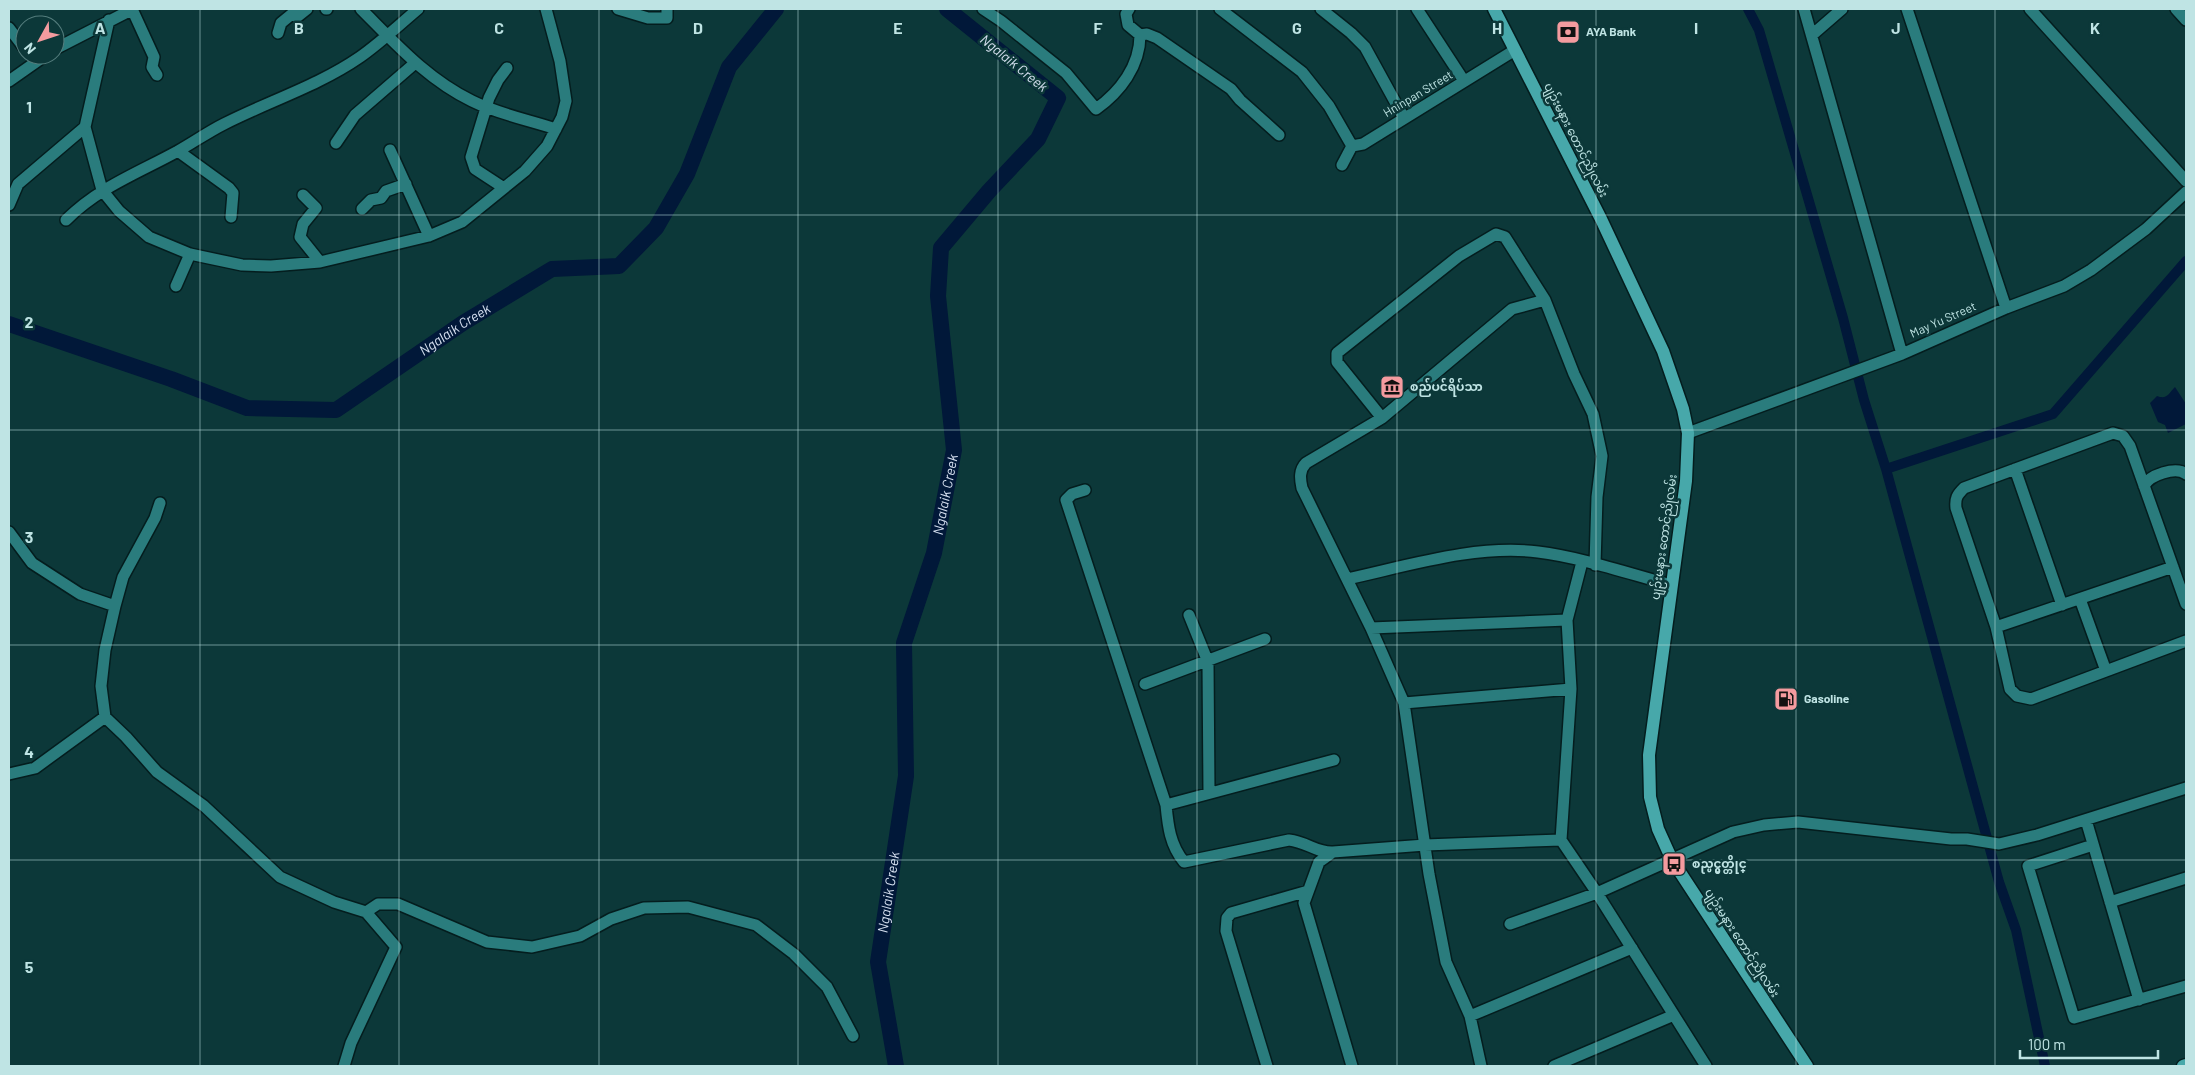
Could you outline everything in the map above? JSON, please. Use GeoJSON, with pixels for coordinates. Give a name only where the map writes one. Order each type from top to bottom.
{"type":"FeatureCollection","features":[{"type":"Feature","properties":{"kind":"main road","name":"ပျဉ်းမနား တောင်ညိုလမ်း"},"geometry":{"type":"LineString","coordinates":[[1494,9],[1600,219],[1663,351],[1683,409],[1688,433],[1686,481],[1649,754],[1650,797],[1658,829],[1672,860],[1807,1066]]}},
{"type":"Feature","properties":{"kind":"street"},"geometry":{"type":"LineString","coordinates":[[65,44],[132,9],[154,57],[152,67],[157,75]]}},
{"type":"Feature","properties":{"kind":"street"},"geometry":{"type":"LineString","coordinates":[[278,33],[281,23],[292,14],[297,17],[308,9]]}},
{"type":"Feature","properties":{"kind":"street"},"geometry":{"type":"LineString","coordinates":[[360,9],[414,64],[451,90],[487,108],[556,129]]}},
{"type":"Feature","properties":{"kind":"street"},"geometry":{"type":"LineString","coordinates":[[66,220],[84,203],[102,190],[178,151],[224,124],[339,70],[360,57],[418,9]]}},
{"type":"Feature","properties":{"kind":"street"},"geometry":{"type":"LineString","coordinates":[[109,20],[85,127],[102,190],[119,211],[149,237],[190,254],[242,265],[271,266],[320,262],[429,236],[462,222],[538,157],[556,129],[566,102],[560,60],[546,9]]}},
{"type":"Feature","properties":{"kind":"street"},"geometry":{"type":"LineString","coordinates":[[618,9],[642,16],[667,18],[666,9]]}},
{"type":"Feature","properties":{"kind":"street"},"geometry":{"type":"LineString","coordinates":[[983,9],[1066,73],[1096,109],[1112,98],[1128,75],[1140,48],[1140,35]]}},
{"type":"Feature","properties":{"kind":"street"},"geometry":{"type":"LineString","coordinates":[[1129,9],[1126,14],[1128,25],[1140,35],[1147,34],[1157,38],[1231,89],[1240,100],[1279,135]]}},
{"type":"Feature","properties":{"kind":"street"},"geometry":{"type":"LineString","coordinates":[[1220,9],[1302,72],[1329,106],[1352,146],[1342,165]]}},
{"type":"Feature","properties":{"kind":"street"},"geometry":{"type":"LineString","coordinates":[[1321,9],[1365,47],[1404,118]]}},
{"type":"Feature","properties":{"kind":"street"},"geometry":{"type":"LineString","coordinates":[[1417,9],[1464,82]]}},
{"type":"Feature","properties":{"kind":"street"},"geometry":{"type":"LineString","coordinates":[[1804,9],[1902,354]]}},
{"type":"Feature","properties":{"kind":"street"},"geometry":{"type":"LineString","coordinates":[[1812,35],[1842,9]]}},
{"type":"Feature","properties":{"kind":"street"},"geometry":{"type":"LineString","coordinates":[[1907,9],[2006,308]]}},
{"type":"Feature","properties":{"kind":"street"},"geometry":{"type":"LineString","coordinates":[[2030,9],[2186,181]]}},
{"type":"Feature","properties":{"kind":"street"},"geometry":{"type":"LineString","coordinates":[[2176,9],[2186,20]]}},
{"type":"Feature","properties":{"kind":"street","name":"Hninpan Street"},"geometry":{"type":"LineString","coordinates":[[1352,146],[1363,144],[1515,50]]}},
{"type":"Feature","properties":{"kind":"street"},"geometry":{"type":"LineString","coordinates":[[336,142],[355,115],[414,64]]}},
{"type":"Feature","properties":{"kind":"street"},"geometry":{"type":"LineString","coordinates":[[9,81],[26,65]]}},
{"type":"Feature","properties":{"kind":"street"},"geometry":{"type":"LineString","coordinates":[[504,188],[475,169],[471,158],[475,138],[492,90],[507,68]]}},
{"type":"Feature","properties":{"kind":"street"},"geometry":{"type":"LineString","coordinates":[[9,204],[18,184],[85,127]]}},
{"type":"Feature","properties":{"kind":"street"},"geometry":{"type":"LineString","coordinates":[[390,150],[429,236]]}},
{"type":"Feature","properties":{"kind":"street"},"geometry":{"type":"LineString","coordinates":[[178,151],[229,188],[233,193],[231,217]]}},
{"type":"Feature","properties":{"kind":"street"},"geometry":{"type":"LineString","coordinates":[[362,209],[371,200],[381,198],[386,191],[406,184]]}},
{"type":"Feature","properties":{"kind":"street","name":"May Yu Street"},"geometry":{"type":"LineString","coordinates":[[1688,433],[1902,354],[2006,308],[2064,286],[2092,270],[2146,229],[2186,192]]}},
{"type":"Feature","properties":{"kind":"street"},"geometry":{"type":"LineString","coordinates":[[303,195],[316,208],[303,224],[300,237],[320,262]]}},
{"type":"Feature","properties":{"kind":"street"},"geometry":{"type":"LineString","coordinates":[[1382,418],[1336,360],[1337,353],[1460,256],[1496,234],[1502,235],[1507,239],[1545,300],[1574,374],[1593,414],[1602,456],[1597,496],[1595,565]]}},
{"type":"Feature","properties":{"kind":"street"},"geometry":{"type":"LineString","coordinates":[[176,286],[190,254]]}},
{"type":"Feature","properties":{"kind":"street"},"geometry":{"type":"LineString","coordinates":[[1481,1066],[1470,1016],[1446,962],[1425,845],[1404,703],[1371,628],[1302,488],[1300,475],[1302,467],[1306,464],[1382,418],[1512,308],[1545,300]]}},
{"type":"Feature","properties":{"kind":"street"},"geometry":{"type":"LineString","coordinates":[[2186,604],[2130,446],[2123,436],[2113,433],[1964,488],[1955,500],[1996,627],[2010,688],[2017,696],[2030,699],[2186,641]]}},
{"type":"Feature","properties":{"kind":"street"},"geometry":{"type":"LineString","coordinates":[[2015,469],[2062,604]]}},
{"type":"Feature","properties":{"kind":"street"},"geometry":{"type":"LineString","coordinates":[[2144,486],[2150,478],[2176,470],[2186,474]]}},
{"type":"Feature","properties":{"kind":"street"},"geometry":{"type":"LineString","coordinates":[[1085,490],[1072,494],[1066,500],[1166,806],[1168,832],[1176,853],[1184,862],[1289,840],[1304,842],[1322,852],[1425,845],[1561,840]]}},
{"type":"Feature","properties":{"kind":"street"},"geometry":{"type":"LineString","coordinates":[[160,503],[156,518],[123,577],[115,606],[105,650],[101,686],[105,717],[126,737],[157,772],[204,806],[280,877],[334,902],[366,912],[396,947],[351,1043],[344,1066]]}},
{"type":"Feature","properties":{"kind":"street"},"geometry":{"type":"LineString","coordinates":[[9,532],[32,563],[80,594],[115,606]]}},
{"type":"Feature","properties":{"kind":"street"},"geometry":{"type":"LineString","coordinates":[[1346,579],[1442,558],[1497,550],[1538,552],[1671,585]]}},
{"type":"Feature","properties":{"kind":"street"},"geometry":{"type":"LineString","coordinates":[[1582,562],[1568,620],[1572,689],[1561,840],[1597,893],[1706,1066]]}},
{"type":"Feature","properties":{"kind":"street"},"geometry":{"type":"LineString","coordinates":[[1996,627],[2173,567]]}},
{"type":"Feature","properties":{"kind":"street"},"geometry":{"type":"LineString","coordinates":[[2080,598],[2106,672]]}},
{"type":"Feature","properties":{"kind":"street"},"geometry":{"type":"LineString","coordinates":[[1189,615],[1207,661],[1209,793]]}},
{"type":"Feature","properties":{"kind":"street"},"geometry":{"type":"LineString","coordinates":[[1371,628],[1568,620]]}},
{"type":"Feature","properties":{"kind":"street"},"geometry":{"type":"LineString","coordinates":[[1145,684],[1265,640]]}},
{"type":"Feature","properties":{"kind":"street"},"geometry":{"type":"LineString","coordinates":[[1404,703],[1572,689]]}},
{"type":"Feature","properties":{"kind":"street"},"geometry":{"type":"LineString","coordinates":[[9,774],[35,768],[105,717]]}},
{"type":"Feature","properties":{"kind":"street"},"geometry":{"type":"LineString","coordinates":[[1166,806],[1334,760]]}},
{"type":"Feature","properties":{"kind":"street"},"geometry":{"type":"LineString","coordinates":[[1510,924],[1597,893],[1733,832],[1764,825],[1798,822],[1999,844],[2037,835],[2186,788]]}},
{"type":"Feature","properties":{"kind":"street"},"geometry":{"type":"LineString","coordinates":[[2086,820],[2139,1000]]}},
{"type":"Feature","properties":{"kind":"street"},"geometry":{"type":"LineString","coordinates":[[2093,845],[2028,866],[2074,1018],[2186,986]]}},
{"type":"Feature","properties":{"kind":"street"},"geometry":{"type":"LineString","coordinates":[[1334,852],[1319,862],[1304,903],[1352,1066]]}},
{"type":"Feature","properties":{"kind":"street"},"geometry":{"type":"LineString","coordinates":[[2110,902],[2186,878]]}},
{"type":"Feature","properties":{"kind":"street"},"geometry":{"type":"LineString","coordinates":[[1267,1066],[1225,924],[1232,913],[1308,890]]}},
{"type":"Feature","properties":{"kind":"street"},"geometry":{"type":"LineString","coordinates":[[366,912],[378,904],[398,904],[487,942],[532,947],[580,936],[611,919],[644,908],[688,907],[748,922],[756,925],[794,954],[827,988],[854,1036]]}},
{"type":"Feature","properties":{"kind":"street"},"geometry":{"type":"LineString","coordinates":[[1470,1016],[1632,948]]}},
{"type":"Feature","properties":{"kind":"street"},"geometry":{"type":"LineString","coordinates":[[1554,1066],[1674,1015]]}},
{"type":"Feature","properties":{"kind":"water"},"geometry":{"type":"Polygon","coordinates":[[[2175,387],[2186,404],[2186,424],[2168,433],[2165,425],[2158,422],[2150,403],[2157,396],[2163,397],[2168,395],[2175,387]]]}},
{"type":"Feature","properties":{"kind":"waterway","name":"Ngalaik Creek"},"geometry":{"type":"LineString","coordinates":[[9,324],[171,379],[247,408],[336,410],[463,323],[552,269],[619,266],[656,228],[687,174],[729,67],[776,9]]}},
{"type":"Feature","properties":{"kind":"waterway","name":"Ngalaik Creek"},"geometry":{"type":"LineString","coordinates":[[896,1066],[878,962],[906,776],[904,643],[934,553],[954,450],[938,296],[941,248],[989,191],[1038,139],[1058,98],[947,9]]}},
{"type":"Feature","properties":{"kind":"waterway"},"geometry":{"type":"LineString","coordinates":[[1748,9],[1759,30],[1843,318],[1864,400],[1886,469],[1999,882],[2016,930],[2045,1066]]}},
{"type":"Feature","properties":{"kind":"waterway"},"geometry":{"type":"LineString","coordinates":[[1886,469],[2053,414],[2186,261]]}},
{"type":"Feature","properties":{"kind":"place","name":"AYA Bank"},"geometry":{"type":"Point","coordinates":[1568,32]}},
{"type":"Feature","properties":{"kind":"place","name":"စည်ပင်ရိပ်သာ"},"geometry":{"type":"Point","coordinates":[1392,387]}},
{"type":"Feature","properties":{"kind":"place","name":"Gasoline"},"geometry":{"type":"Point","coordinates":[1786,699]}},
{"type":"Feature","properties":{"kind":"place","name":"စည္ပင္မွတ္တိုင္"},"geometry":{"type":"Point","coordinates":[1674,864]}}]}
